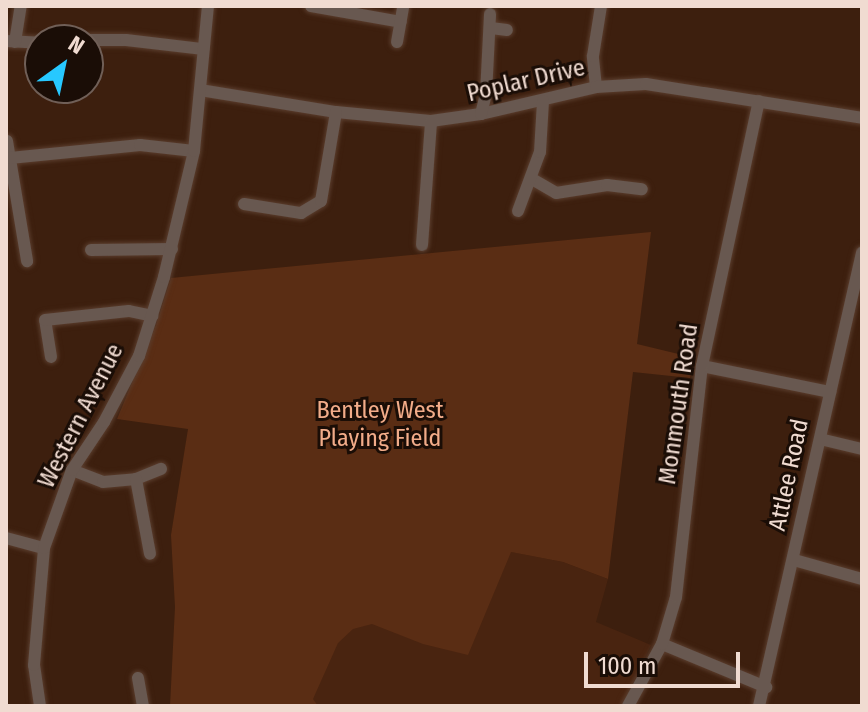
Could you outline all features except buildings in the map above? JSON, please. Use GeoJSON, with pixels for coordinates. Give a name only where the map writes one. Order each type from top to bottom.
{"type":"FeatureCollection","features":[{"type":"Feature","properties":{"kind":"street"},"geometry":{"type":"LineString","coordinates":[[11,42],[21,6]]}},
{"type":"Feature","properties":{"kind":"street","name":"Western Avenue"},"geometry":{"type":"LineString","coordinates":[[40,706],[34,665],[44,548],[72,470],[104,422],[139,356],[152,316],[172,249],[194,151],[208,6]]}},
{"type":"Feature","properties":{"kind":"street"},"geometry":{"type":"LineString","coordinates":[[311,6],[401,22]]}},
{"type":"Feature","properties":{"kind":"street"},"geometry":{"type":"LineString","coordinates":[[596,87],[593,56],[601,6]]}},
{"type":"Feature","properties":{"kind":"street"},"geometry":{"type":"LineString","coordinates":[[397,42],[403,7]]}},
{"type":"Feature","properties":{"kind":"street"},"geometry":{"type":"LineString","coordinates":[[481,114],[490,21],[507,30]]}},
{"type":"Feature","properties":{"kind":"street"},"geometry":{"type":"LineString","coordinates":[[104,40],[203,49]]}},
{"type":"Feature","properties":{"kind":"street","name":"Poplar Drive"},"geometry":{"type":"LineString","coordinates":[[200,90],[336,112],[431,121],[481,114],[596,87],[646,84],[862,118]]}},
{"type":"Feature","properties":{"kind":"street"},"geometry":{"type":"LineString","coordinates":[[518,211],[532,179],[543,131],[543,101]]}},
{"type":"Feature","properties":{"kind":"street","name":"Monmouth Road"},"geometry":{"type":"LineString","coordinates":[[628,706],[662,644],[676,597],[702,366],[759,101]]}},
{"type":"Feature","properties":{"kind":"street"},"geometry":{"type":"LineString","coordinates":[[244,204],[301,213],[321,201],[336,112]]}},
{"type":"Feature","properties":{"kind":"street"},"geometry":{"type":"LineString","coordinates":[[418,239],[431,121]]}},
{"type":"Feature","properties":{"kind":"street"},"geometry":{"type":"LineString","coordinates":[[7,141],[30,252]]}},
{"type":"Feature","properties":{"kind":"street"},"geometry":{"type":"LineString","coordinates":[[10,158],[140,145],[194,151]]}},
{"type":"Feature","properties":{"kind":"street"},"geometry":{"type":"LineString","coordinates":[[532,179],[556,193],[607,185],[642,189]]}},
{"type":"Feature","properties":{"kind":"street"},"geometry":{"type":"LineString","coordinates":[[91,250],[172,249]]}},
{"type":"Feature","properties":{"kind":"street","name":"Attlee Road"},"geometry":{"type":"LineString","coordinates":[[759,706],[766,687],[862,253]]}},
{"type":"Feature","properties":{"kind":"street"},"geometry":{"type":"LineString","coordinates":[[51,357],[45,320],[129,311],[152,316]]}},
{"type":"Feature","properties":{"kind":"street"},"geometry":{"type":"LineString","coordinates":[[702,366],[830,392]]}},
{"type":"Feature","properties":{"kind":"street"},"geometry":{"type":"LineString","coordinates":[[820,439],[862,449]]}},
{"type":"Feature","properties":{"kind":"street"},"geometry":{"type":"LineString","coordinates":[[72,470],[103,482],[136,479],[161,469]]}},
{"type":"Feature","properties":{"kind":"street"},"geometry":{"type":"LineString","coordinates":[[136,479],[150,554]]}},
{"type":"Feature","properties":{"kind":"street"},"geometry":{"type":"LineString","coordinates":[[6,538],[44,548]]}},
{"type":"Feature","properties":{"kind":"street"},"geometry":{"type":"LineString","coordinates":[[794,560],[862,579]]}},
{"type":"Feature","properties":{"kind":"street"},"geometry":{"type":"LineString","coordinates":[[662,644],[766,687]]}},
{"type":"Feature","properties":{"kind":"street"},"geometry":{"type":"LineString","coordinates":[[138,678],[143,706]]}},
{"type":"Feature","properties":{"kind":"shaded area"},"geometry":{"type":"Polygon","coordinates":[[[491,548],[563,562],[608,579],[596,622],[651,645],[622,706],[293,706],[332,594],[491,548]]]}},
{"type":"Feature","properties":{"kind":"green space","name":"Bentley West Playing Field"},"geometry":{"type":"Polygon","coordinates":[[[651,232],[637,344],[695,358],[690,378],[633,372],[608,579],[563,562],[511,552],[468,655],[423,644],[372,624],[353,629],[338,643],[313,699],[318,706],[170,706],[175,607],[171,535],[188,429],[117,419],[156,325],[171,278],[651,232]]]}}]}
